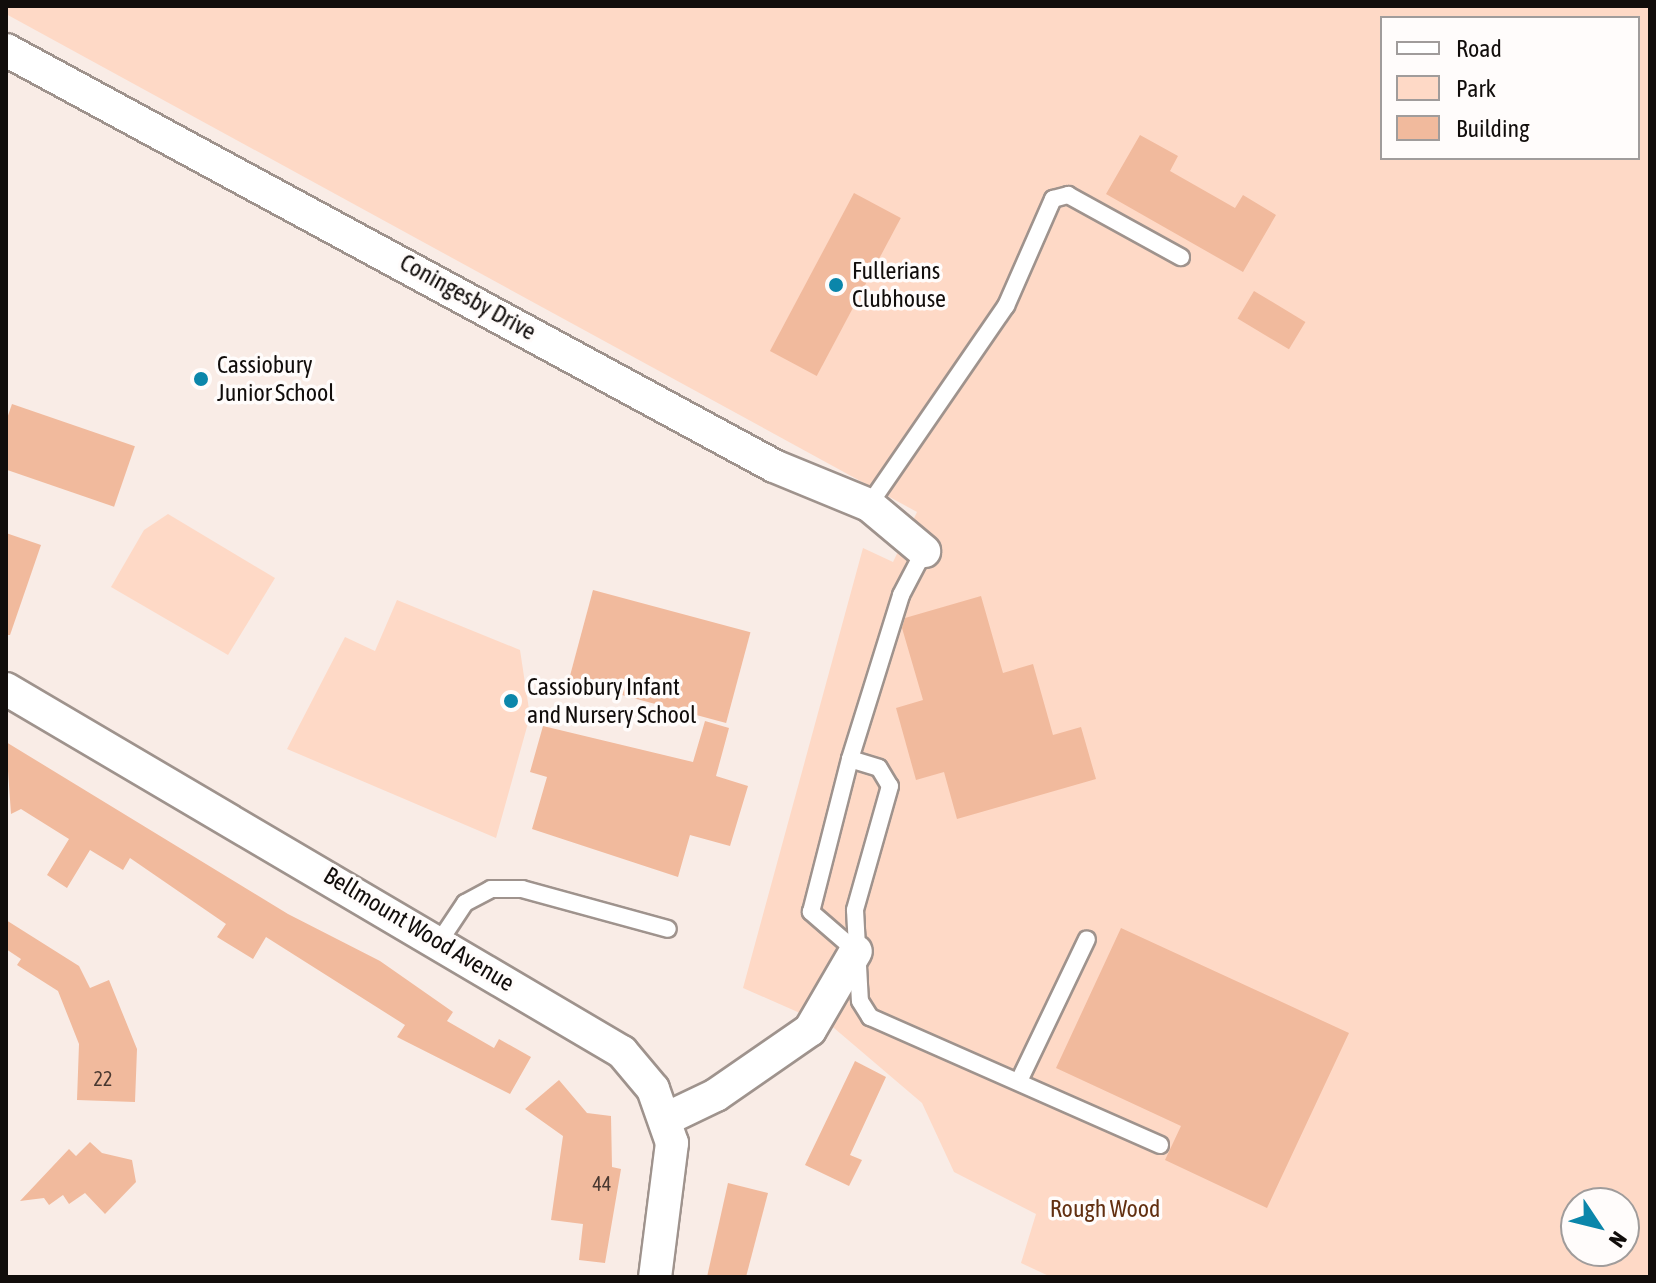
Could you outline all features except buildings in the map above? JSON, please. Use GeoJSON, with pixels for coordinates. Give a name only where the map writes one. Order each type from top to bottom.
{"type":"FeatureCollection","features":[{"type":"Feature","properties":{"kind":"street","name":"Coningesby Drive"},"geometry":{"type":"LineString","coordinates":[[6,50],[774,466],[869,505],[924,551]]}},
{"type":"Feature","properties":{"kind":"street","name":"Bellmount Wood Avenue"},"geometry":{"type":"LineString","coordinates":[[6,689],[622,1052],[668,1118]]}},
{"type":"Feature","properties":{"kind":"street"},"geometry":{"type":"LineString","coordinates":[[655,1277],[671,1180],[668,1118],[716,1095],[810,1030],[856,951]]}},
{"type":"Feature","properties":{"kind":"lane"},"geometry":{"type":"LineString","coordinates":[[869,505],[1006,306],[1053,199],[1068,195],[1181,257]]}},
{"type":"Feature","properties":{"kind":"lane"},"geometry":{"type":"LineString","coordinates":[[856,951],[811,912],[850,759],[901,595],[924,551]]}},
{"type":"Feature","properties":{"kind":"lane"},"geometry":{"type":"LineString","coordinates":[[850,759],[879,768],[890,786],[855,910],[860,1001],[870,1017],[1160,1145]]}},
{"type":"Feature","properties":{"kind":"lane"},"geometry":{"type":"LineString","coordinates":[[439,942],[465,903],[491,889],[522,889],[668,929]]}},
{"type":"Feature","properties":{"kind":"lane"},"geometry":{"type":"LineString","coordinates":[[1019,1081],[1087,939]]}},
{"type":"Feature","properties":{"kind":"green space","name":"Rough Wood"},"geometry":{"type":"Polygon","coordinates":[[[6,6],[1650,6],[1650,1277],[1051,1277],[1021,1263],[1036,1214],[954,1172],[922,1103],[834,1028],[743,988],[863,548],[893,562],[917,512],[6,14],[6,6]]]}},
{"type":"Feature","properties":{"kind":"green space"},"geometry":{"type":"Polygon","coordinates":[[[168,514],[275,578],[228,655],[111,587],[144,530],[168,514]]]}},
{"type":"Feature","properties":{"kind":"green space"},"geometry":{"type":"Polygon","coordinates":[[[397,600],[520,650],[530,716],[496,838],[287,749],[345,637],[375,651],[397,600]]]}},
{"type":"Feature","properties":{"kind":"place","name":"Fullerians Clubhouse"},"geometry":{"type":"Point","coordinates":[836,285]}},
{"type":"Feature","properties":{"kind":"place","name":"Cassiobury Junior School"},"geometry":{"type":"Point","coordinates":[201,379]}},
{"type":"Feature","properties":{"kind":"place","name":"Cassiobury Infant and Nursery School"},"geometry":{"type":"Point","coordinates":[511,701]}}]}
